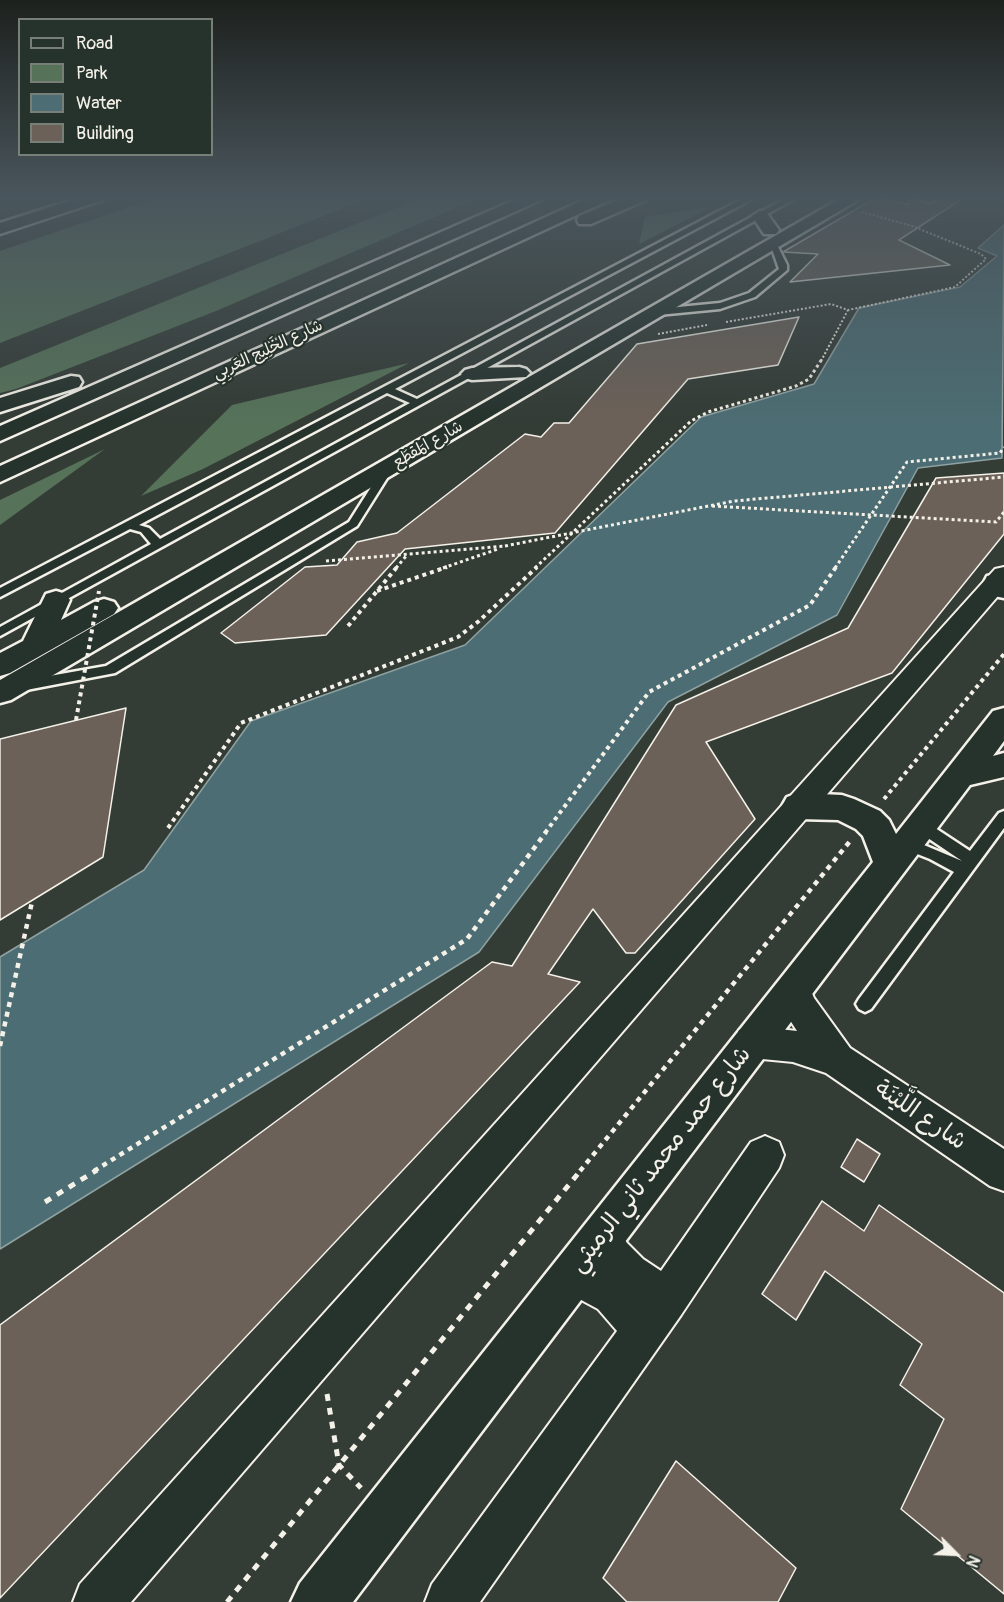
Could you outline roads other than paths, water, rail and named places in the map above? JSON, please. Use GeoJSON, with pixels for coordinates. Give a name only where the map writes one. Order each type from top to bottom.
{"type":"FeatureCollection","features":[{"type":"Feature","properties":{"kind":"main road","name":"شارع الخَلِيج العَربِي"},"geometry":{"type":"LineString","coordinates":[[0,434],[369,272]]}},
{"type":"Feature","properties":{"kind":"main road","name":"شارع الخَلِيج العَربِي"},"geometry":{"type":"LineString","coordinates":[[0,475],[441,272]]}},
{"type":"Feature","properties":{"kind":"main road","name":"شارع المَقطَع"},"geometry":{"type":"LineString","coordinates":[[0,666],[530,373],[698,272]]}},
{"type":"Feature","properties":{"kind":"main road","name":"شارع المَقطَع"},"geometry":{"type":"LineString","coordinates":[[3,691],[389,467],[530,373],[658,312],[712,272]]}},
{"type":"Feature","properties":{"kind":"main road"},"geometry":{"type":"LineString","coordinates":[[0,405],[93,374],[303,290],[357,277]]}},
{"type":"Feature","properties":{"kind":"main road"},"geometry":{"type":"LineString","coordinates":[[472,374],[530,373]]}},
{"type":"Feature","properties":{"kind":"main road"},"geometry":{"type":"LineString","coordinates":[[35,646],[56,600]]}},
{"type":"Feature","properties":{"kind":"main road","name":"شارع حمد محمد ثاني الرميثي"},"geometry":{"type":"LineString","coordinates":[[319,1602],[1004,719]]}},
{"type":"Feature","properties":{"kind":"main road"},"geometry":{"type":"LineString","coordinates":[[961,776],[1004,765]]}},
{"type":"Feature","properties":{"kind":"main road"},"geometry":{"type":"LineString","coordinates":[[799,806],[842,808],[868,820],[877,830],[906,844]]}},
{"type":"Feature","properties":{"kind":"street"},"geometry":{"type":"LineString","coordinates":[[98,1602],[799,806],[1002,582]]}},
{"type":"Feature","properties":{"kind":"street","name":"شارع اللَّيْنَة"},"geometry":{"type":"LineString","coordinates":[[794,990],[800,1006],[837,1060]]}},
{"type":"Feature","properties":{"kind":"street","name":"شارع اللَّيْنَة"},"geometry":{"type":"LineString","coordinates":[[752,1042],[793,1046],[837,1060],[1004,1172]]}},
{"type":"Feature","properties":{"kind":"street"},"geometry":{"type":"LineString","coordinates":[[450,1602],[655,1315],[765,1155]]}},
{"type":"Feature","properties":{"kind":"street"},"geometry":{"type":"LineString","coordinates":[[600,1240],[628,1274],[655,1315]]}},
{"type":"Feature","properties":{"kind":"street"},"geometry":{"type":"LineString","coordinates":[[574,1273],[655,1315]]}},
{"type":"Feature","properties":{"kind":"lane"},"geometry":{"type":"LineString","coordinates":[[0,593],[386,389],[616,272]]}},
{"type":"Feature","properties":{"kind":"lane"},"geometry":{"type":"LineString","coordinates":[[0,632],[472,374],[653,272]]}},
{"type":"Feature","properties":{"kind":"lane"},"geometry":{"type":"LineString","coordinates":[[658,312],[720,306],[736,302],[752,295],[781,272]]}},
{"type":"Feature","properties":{"kind":"lane"},"geometry":{"type":"LineString","coordinates":[[386,389],[418,403]]}},
{"type":"Feature","properties":{"kind":"lane"},"geometry":{"type":"LineString","coordinates":[[3,691],[110,670],[353,524],[389,467]]}},
{"type":"Feature","properties":{"kind":"lane"},"geometry":{"type":"LineString","coordinates":[[128,525],[145,530],[158,545]]}},
{"type":"Feature","properties":{"kind":"lane"},"geometry":{"type":"LineString","coordinates":[[865,1004],[1004,817]]}},
{"type":"Feature","properties":{"kind":"lane"},"geometry":{"type":"LineString","coordinates":[[906,844],[968,865]]}},
{"type":"Feature","properties":{"kind":"lane"},"geometry":{"type":"LineString","coordinates":[[906,844],[945,844],[968,865]]}},
{"type":"Feature","properties":{"kind":"water"},"geometry":{"type":"Polygon","coordinates":[[[978,272],[1004,272],[1002,458],[918,468],[837,615],[668,702],[479,952],[0,1249],[0,957],[144,870],[251,721],[465,645],[701,417],[814,384],[859,308],[960,287],[978,272]]]}}]}
